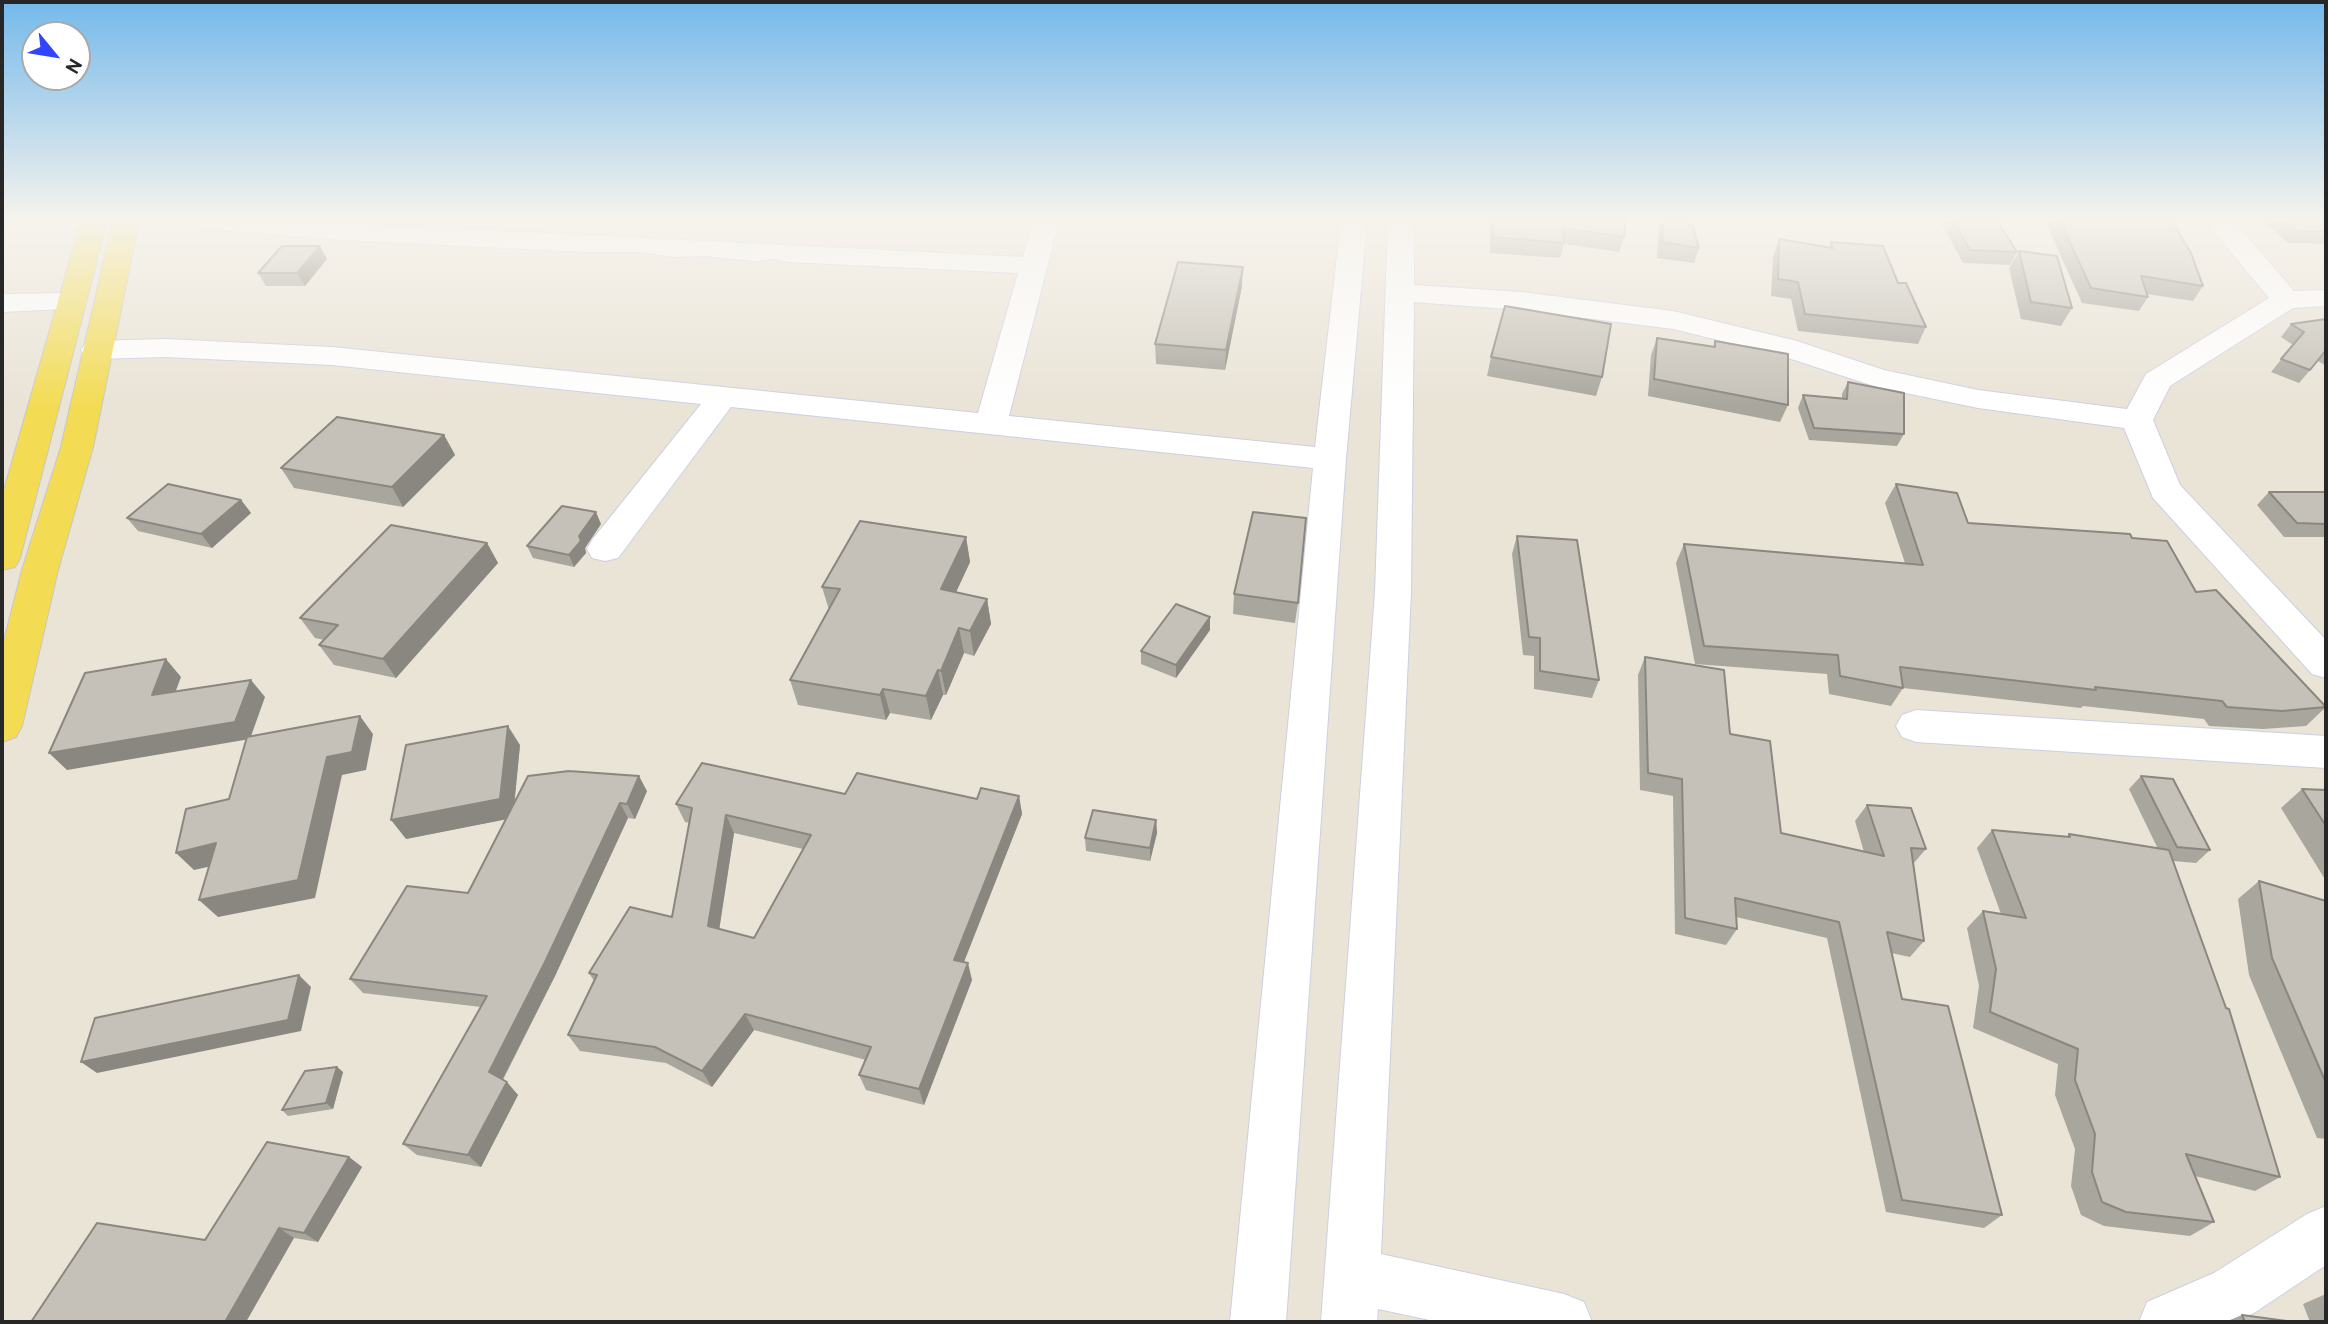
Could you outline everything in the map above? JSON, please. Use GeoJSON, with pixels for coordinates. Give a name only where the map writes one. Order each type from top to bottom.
{"type":"FeatureCollection","features":[{"type":"Feature","properties":{"kind":"main road"},"geometry":{"type":"LineString","coordinates":[[2,558],[78,283]]}},
{"type":"Feature","properties":{"kind":"main road"},"geometry":{"type":"LineString","coordinates":[[2,726],[40,570],[77,447],[112,283]]}},
{"type":"Feature","properties":{"kind":"street"},"geometry":{"type":"LineString","coordinates":[[991,424],[1029,283]]}},
{"type":"Feature","properties":{"kind":"street"},"geometry":{"type":"LineString","coordinates":[[1258,1322],[1330,459],[1348,283]]}},
{"type":"Feature","properties":{"kind":"street"},"geometry":{"type":"LineString","coordinates":[[1399,283],[1393,592],[1351,1298],[1564,1322]]}},
{"type":"Feature","properties":{"kind":"street"},"geometry":{"type":"LineString","coordinates":[[2271,283],[2286,300]]}},
{"type":"Feature","properties":{"kind":"street"},"geometry":{"type":"LineString","coordinates":[[1399,292],[1521,302],[1673,320],[1786,347],[1877,378],[1978,399],[2137,421]]}},
{"type":"Feature","properties":{"kind":"street"},"geometry":{"type":"LineString","coordinates":[[2326,298],[2286,300],[2157,381],[2137,421],[2165,490],[2326,664]]}},
{"type":"Feature","properties":{"kind":"street"},"geometry":{"type":"LineString","coordinates":[[2,303],[73,302]]}},
{"type":"Feature","properties":{"kind":"street"},"geometry":{"type":"LineString","coordinates":[[96,349],[166,348],[332,356],[1330,459]]}},
{"type":"Feature","properties":{"kind":"street"},"geometry":{"type":"LineString","coordinates":[[605,549],[707,420],[722,396]]}},
{"type":"Feature","properties":{"kind":"street"},"geometry":{"type":"LineString","coordinates":[[1916,726],[2326,752]]}},
{"type":"Feature","properties":{"kind":"street"},"geometry":{"type":"LineString","coordinates":[[2167,1322],[2234,1293],[2326,1233]]}},
{"type":"Feature","properties":{"kind":"building"},"geometry":{"type":"Polygon","coordinates":[[[1172,283],[1240,283],[1226,350],[1155,344],[1172,283]]]}},
{"type":"Feature","properties":{"kind":"building"},"geometry":{"type":"Polygon","coordinates":[[[1798,283],[1906,283],[1926,327],[1805,314],[1798,283]]]}},
{"type":"Feature","properties":{"kind":"building"},"geometry":{"type":"Polygon","coordinates":[[[2026,283],[2065,283],[2072,308],[2031,302],[2026,283]]]}},
{"type":"Feature","properties":{"kind":"building"},"geometry":{"type":"Polygon","coordinates":[[[2089,283],[2143,283],[2148,297],[2091,288],[2089,283]]]}},
{"type":"Feature","properties":{"kind":"building"},"geometry":{"type":"Polygon","coordinates":[[[1505,306],[1611,324],[1602,377],[1491,357],[1505,306]]]}},
{"type":"Feature","properties":{"kind":"building"},"geometry":{"type":"Polygon","coordinates":[[[2326,319],[2326,350],[2310,370],[2281,359],[2304,332],[2291,324],[2326,319]]]}},
{"type":"Feature","properties":{"kind":"building"},"geometry":{"type":"Polygon","coordinates":[[[1657,338],[1715,347],[1715,341],[1788,354],[1788,405],[1654,379],[1657,338]]]}},
{"type":"Feature","properties":{"kind":"building"},"geometry":{"type":"Polygon","coordinates":[[[1848,382],[1904,393],[1904,434],[1814,428],[1803,395],[1847,399],[1848,382]]]}},
{"type":"Feature","properties":{"kind":"building"},"geometry":{"type":"Polygon","coordinates":[[[337,417],[444,435],[392,487],[281,468],[337,417]]]}},
{"type":"Feature","properties":{"kind":"building"},"geometry":{"type":"Polygon","coordinates":[[[168,484],[241,500],[201,534],[127,518],[168,484]]]}},
{"type":"Feature","properties":{"kind":"building"},"geometry":{"type":"Polygon","coordinates":[[[1896,484],[1957,493],[1968,523],[2130,534],[2132,538],[2167,541],[2196,592],[2216,590],[2326,707],[2282,711],[2227,707],[2222,701],[2095,687],[2096,690],[1900,667],[1903,688],[1840,676],[1838,655],[1704,646],[1684,544],[1923,565],[1896,484]]]}},
{"type":"Feature","properties":{"kind":"building"},"geometry":{"type":"Polygon","coordinates":[[[2269,492],[2326,492],[2326,524],[2297,523],[2269,492]]]}},
{"type":"Feature","properties":{"kind":"building"},"geometry":{"type":"Polygon","coordinates":[[[562,506],[596,512],[579,536],[581,541],[569,555],[527,546],[562,506]]]}},
{"type":"Feature","properties":{"kind":"building"},"geometry":{"type":"Polygon","coordinates":[[[1253,512],[1306,518],[1298,603],[1234,594],[1253,512]]]}},
{"type":"Feature","properties":{"kind":"building"},"geometry":{"type":"Polygon","coordinates":[[[860,521],[966,537],[941,589],[987,599],[970,631],[959,628],[941,671],[938,670],[926,696],[883,689],[880,695],[790,680],[840,589],[822,587],[860,521]]]}},
{"type":"Feature","properties":{"kind":"building"},"geometry":{"type":"Polygon","coordinates":[[[391,525],[487,543],[383,659],[319,645],[338,625],[300,618],[391,525]]]}},
{"type":"Feature","properties":{"kind":"building"},"geometry":{"type":"Polygon","coordinates":[[[1517,536],[1577,540],[1599,680],[1540,671],[1540,638],[1529,637],[1517,536]]]}},
{"type":"Feature","properties":{"kind":"building"},"geometry":{"type":"Polygon","coordinates":[[[1176,604],[1210,617],[1176,665],[1141,651],[1176,604]]]}},
{"type":"Feature","properties":{"kind":"building"},"geometry":{"type":"Polygon","coordinates":[[[1645,657],[1724,670],[1730,734],[1770,741],[1781,833],[1884,856],[1867,805],[1911,808],[1926,849],[1911,848],[1924,941],[1887,932],[1902,999],[1948,1006],[2002,1215],[1902,1200],[1839,922],[1735,898],[1737,929],[1685,918],[1682,779],[1648,773],[1645,657]]]}},
{"type":"Feature","properties":{"kind":"building"},"geometry":{"type":"Polygon","coordinates":[[[166,659],[152,695],[251,680],[235,722],[49,753],[85,673],[166,659]]]}},
{"type":"Feature","properties":{"kind":"building"},"geometry":{"type":"Polygon","coordinates":[[[360,716],[352,752],[327,757],[298,880],[199,900],[216,843],[176,853],[186,809],[229,799],[247,737],[360,716]]]}},
{"type":"Feature","properties":{"kind":"building"},"geometry":{"type":"Polygon","coordinates":[[[508,726],[500,799],[391,820],[406,745],[508,726]]]}},
{"type":"Feature","properties":{"kind":"building"},"geometry":{"type":"Polygon","coordinates":[[[702,763],[845,794],[857,773],[977,799],[981,788],[1019,796],[954,960],[968,963],[919,1089],[859,1075],[871,1047],[745,1014],[702,1071],[655,1047],[568,1035],[597,975],[589,973],[630,907],[672,917],[692,808],[676,804],[702,763]],[[726,815],[708,926],[754,938],[811,835],[726,815]]]}},
{"type":"Feature","properties":{"kind":"building"},"geometry":{"type":"Polygon","coordinates":[[[569,771],[639,776],[627,804],[620,803],[545,962],[489,1072],[507,1082],[468,1155],[403,1144],[487,996],[350,979],[407,886],[468,893],[528,776],[569,771]]]}},
{"type":"Feature","properties":{"kind":"building"},"geometry":{"type":"Polygon","coordinates":[[[2141,776],[2173,779],[2210,850],[2177,847],[2141,776]]]}},
{"type":"Feature","properties":{"kind":"building"},"geometry":{"type":"Polygon","coordinates":[[[2302,789],[2326,790],[2326,826],[2302,789]]]}},
{"type":"Feature","properties":{"kind":"building"},"geometry":{"type":"Polygon","coordinates":[[[1093,810],[1156,820],[1150,848],[1085,838],[1093,810]]]}},
{"type":"Feature","properties":{"kind":"building"},"geometry":{"type":"Polygon","coordinates":[[[1992,830],[2070,837],[2069,834],[2169,850],[2226,1008],[2229,1009],[2280,1177],[2186,1154],[2214,1222],[2126,1212],[2102,1202],[2092,1172],[2095,1134],[2075,1080],[2078,1049],[1990,1012],[1996,969],[1983,911],[2026,918],[1992,830]]]}},
{"type":"Feature","properties":{"kind":"building"},"geometry":{"type":"Polygon","coordinates":[[[2259,881],[2326,901],[2326,1083],[2272,958],[2259,881]]]}},
{"type":"Feature","properties":{"kind":"building"},"geometry":{"type":"Polygon","coordinates":[[[299,975],[288,1020],[81,1062],[95,1018],[299,975]]]}},
{"type":"Feature","properties":{"kind":"building"},"geometry":{"type":"Polygon","coordinates":[[[337,1067],[326,1103],[282,1110],[305,1071],[337,1067]]]}},
{"type":"Feature","properties":{"kind":"building"},"geometry":{"type":"Polygon","coordinates":[[[267,1142],[349,1157],[304,1233],[279,1228],[225,1322],[31,1322],[97,1223],[205,1240],[267,1142]]]}},
{"type":"Feature","properties":{"kind":"building"},"geometry":{"type":"Polygon","coordinates":[[[2242,1315],[2294,1322],[2245,1322],[2242,1315]]]}}]}
